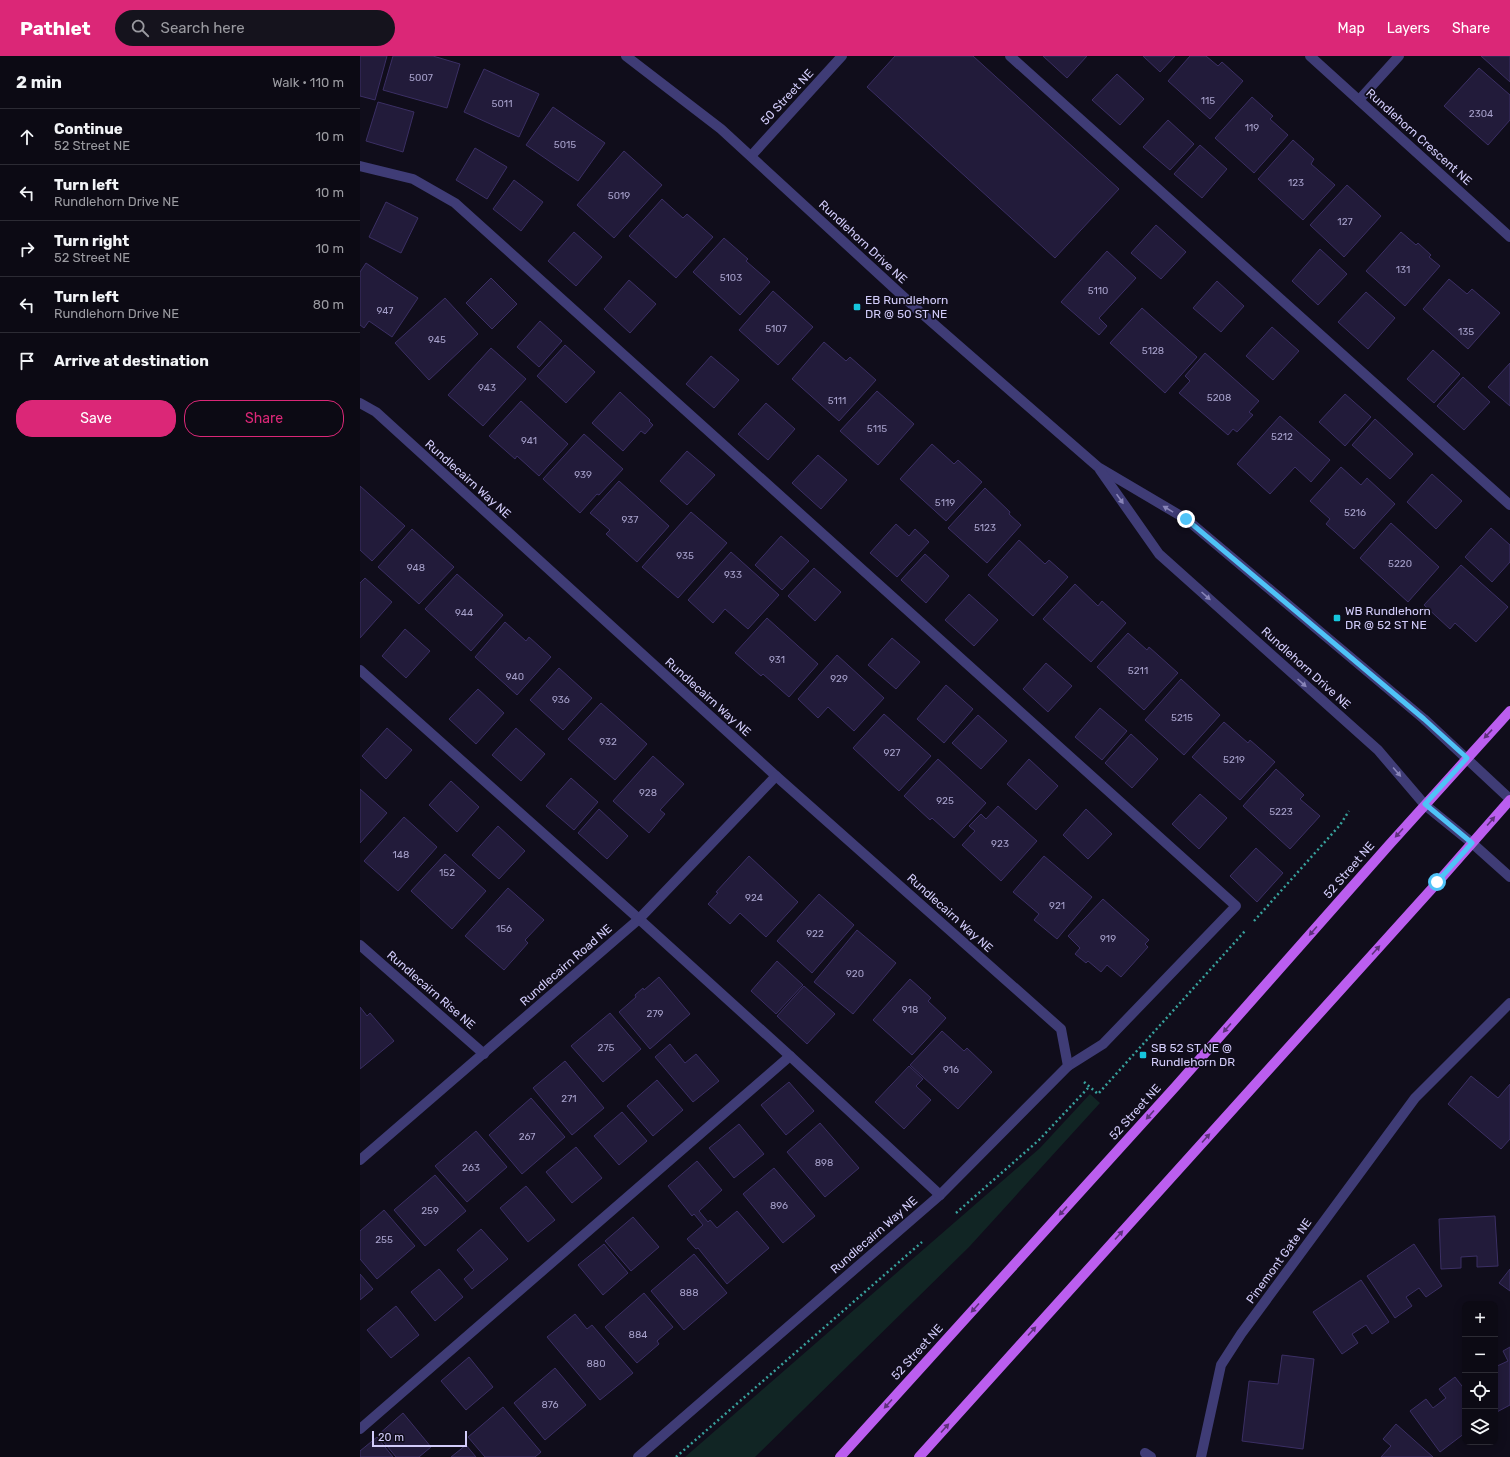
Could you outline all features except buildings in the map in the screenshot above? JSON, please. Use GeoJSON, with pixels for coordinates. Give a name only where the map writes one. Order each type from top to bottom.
{"type":"FeatureCollection","features":[{"type":"Feature","properties":{"kind":"main road","name":"52 Street NE"},"geometry":{"type":"LineString","coordinates":[[840,1457],[1176,1086],[1425,804],[1510,711]]}},
{"type":"Feature","properties":{"kind":"main road"},"geometry":{"type":"LineString","coordinates":[[919,1457],[1510,799]]}},
{"type":"Feature","properties":{"kind":"street","name":"Rundlehorn Drive NE"},"geometry":{"type":"LineString","coordinates":[[626,56],[721,129],[919,311],[1098,467],[1186,519],[1424,719],[1510,799]]}},
{"type":"Feature","properties":{"kind":"street","name":"50 Street NE"},"geometry":{"type":"LineString","coordinates":[[751,156],[842,56]]}},
{"type":"Feature","properties":{"kind":"street"},"geometry":{"type":"LineString","coordinates":[[1010,56],[1510,506]]}},
{"type":"Feature","properties":{"kind":"street","name":"Rundlehorn Crescent NE"},"geometry":{"type":"LineString","coordinates":[[1310,56],[1509,233]]}},
{"type":"Feature","properties":{"kind":"street"},"geometry":{"type":"LineString","coordinates":[[1359,100],[1399,56]]}},
{"type":"Feature","properties":{"kind":"street"},"geometry":{"type":"LineString","coordinates":[[360,166],[413,179],[455,203],[1236,906],[1103,1044],[1068,1066]]}},
{"type":"Feature","properties":{"kind":"street","name":"Rundlecairn Way NE"},"geometry":{"type":"LineString","coordinates":[[360,403],[376,412],[776,776],[1061,1029],[1068,1066],[940,1195],[638,1457]]}},
{"type":"Feature","properties":{"kind":"street","name":"Rundlehorn Drive NE"},"geometry":{"type":"LineString","coordinates":[[1098,467],[1160,554],[1378,750],[1425,804],[1510,877]]}},
{"type":"Feature","properties":{"kind":"street"},"geometry":{"type":"LineString","coordinates":[[360,670],[640,919],[940,1195]]}},
{"type":"Feature","properties":{"kind":"street","name":"Rundlecairn Road NE"},"geometry":{"type":"LineString","coordinates":[[360,1160],[640,919],[776,776]]}},
{"type":"Feature","properties":{"kind":"street","name":"Rundlecairn Rise NE"},"geometry":{"type":"LineString","coordinates":[[360,945],[484,1054]]}},
{"type":"Feature","properties":{"kind":"street","name":"Pinemont Gate NE"},"geometry":{"type":"LineString","coordinates":[[1201,1457],[1221,1365],[1241,1334],[1415,1098],[1510,1003]]}},
{"type":"Feature","properties":{"kind":"street"},"geometry":{"type":"LineString","coordinates":[[360,1429],[790,1056]]}},
{"type":"Feature","properties":{"kind":"green space"},"geometry":{"type":"Polygon","coordinates":[[[1090,1094],[1100,1103],[969,1247],[755,1457],[685,1457],[1040,1148],[1090,1094]]]}},
{"type":"Feature","properties":{"kind":"place","name":"EB Rundlehorn DR @ 50 ST NE"},"geometry":{"type":"Point","coordinates":[857,307]}},
{"type":"Feature","properties":{"kind":"place","name":"WB Rundlehorn DR @ 52 ST NE"},"geometry":{"type":"Point","coordinates":[1337,618]}},
{"type":"Feature","properties":{"kind":"place","name":"SB 52 ST NE @ Rundlehorn DR"},"geometry":{"type":"Point","coordinates":[1143,1055]}},
{"type":"Feature","properties":{"kind":"route"},"geometry":{"type":"LineString","coordinates":[[1186,519],[1424,719],[1467,758],[1425,804],[1472,843],[1437,882]]}}]}
